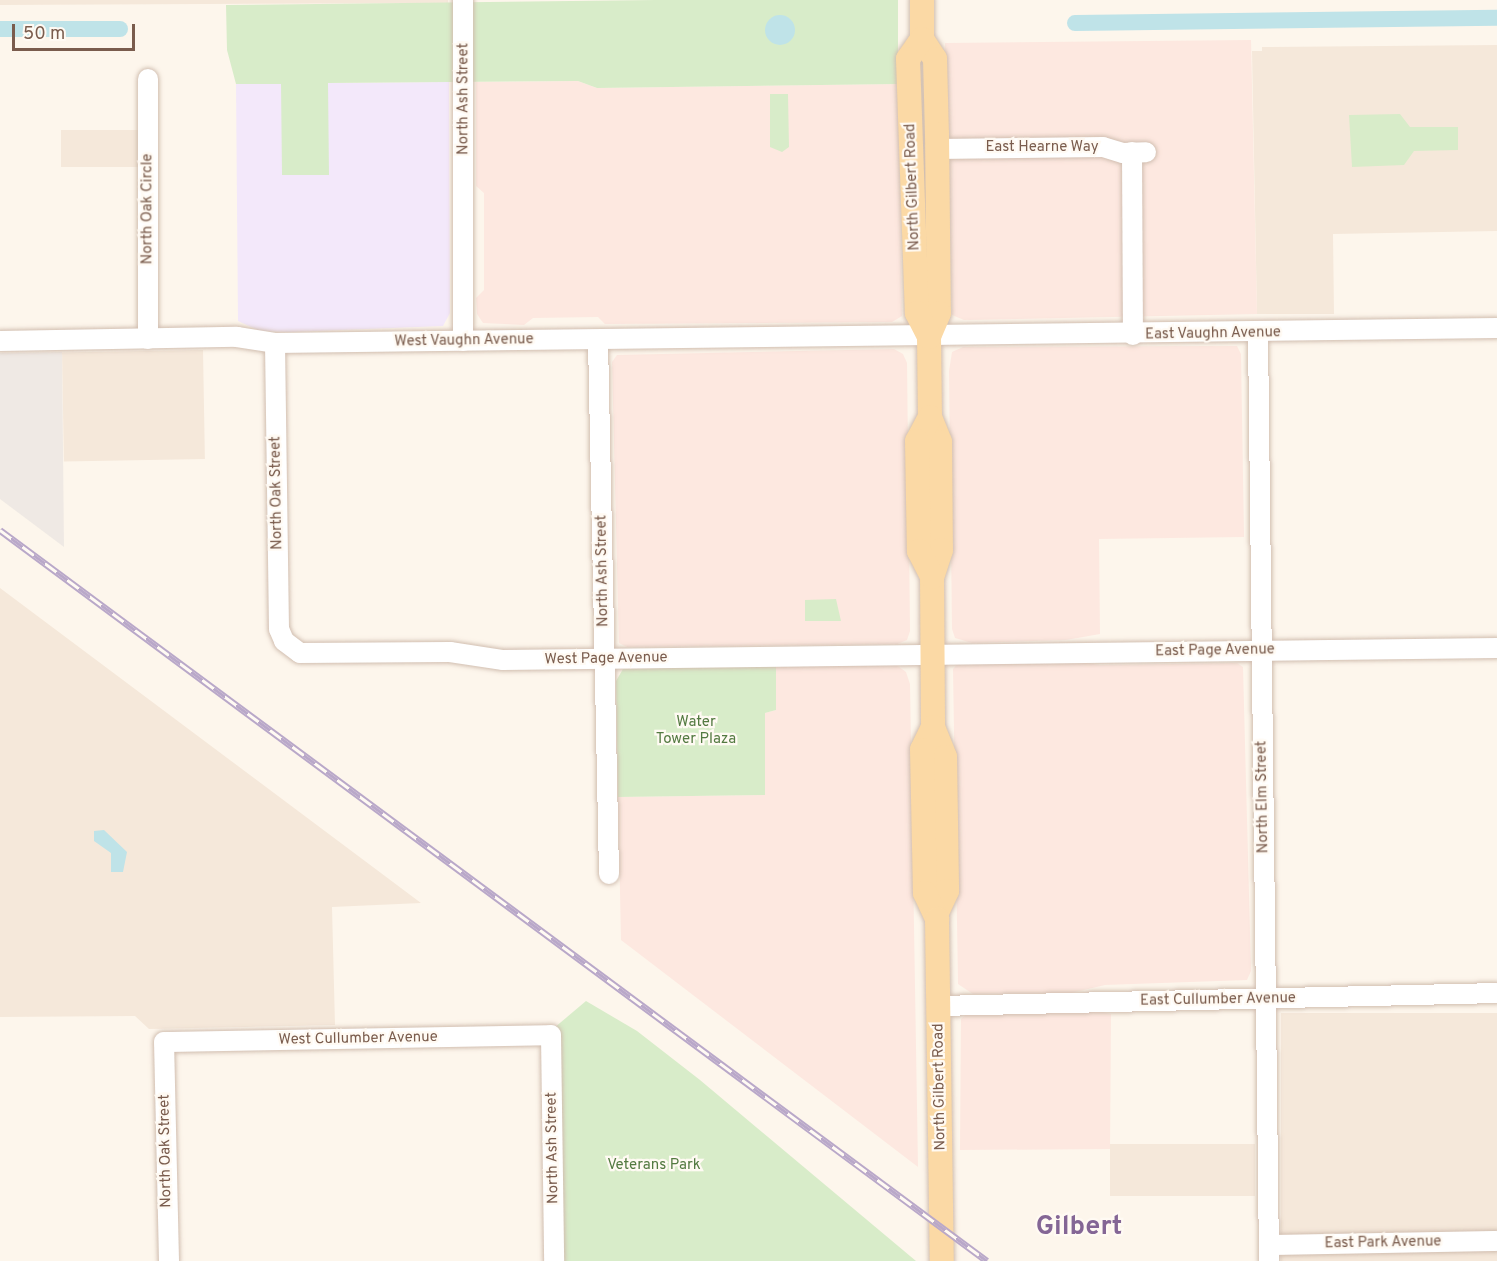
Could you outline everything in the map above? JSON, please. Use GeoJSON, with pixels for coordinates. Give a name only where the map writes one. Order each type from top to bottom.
{"type":"FeatureCollection","features":[{"type":"Feature","properties":{"kind":"main road","name":"North Gilbert Road"},"geometry":{"type":"LineString","coordinates":[[922,0],[922,39],[935,59],[937,149],[939,313],[929,337],[930,417],[917,441],[919,551],[932,577],[933,727],[922,750],[925,893],[936,912],[942,1261]]}},
{"type":"Feature","properties":{"kind":"main road","name":"North Gilbert Road"},"geometry":{"type":"LineString","coordinates":[[922,39],[908,58],[917,313],[929,337]]}},
{"type":"Feature","properties":{"kind":"street","name":"North Ash Street"},"geometry":{"type":"LineString","coordinates":[[464,0],[464,341]]}},
{"type":"Feature","properties":{"kind":"street","name":"North Oak Circle"},"geometry":{"type":"LineString","coordinates":[[148,79],[148,339]]}},
{"type":"Feature","properties":{"kind":"street","name":"East Hearne Way"},"geometry":{"type":"LineString","coordinates":[[937,149],[1103,147],[1139,152],[1133,335]]}},
{"type":"Feature","properties":{"kind":"street","name":"East Vaughn Avenue"},"geometry":{"type":"LineString","coordinates":[[929,337],[1497,328]]}},
{"type":"Feature","properties":{"kind":"street","name":"North Elm Street"},"geometry":{"type":"LineString","coordinates":[[1258,333],[1269,1253]]}},
{"type":"Feature","properties":{"kind":"street","name":"West Vaughn Avenue"},"geometry":{"type":"LineString","coordinates":[[0,340],[237,337],[275,343],[929,337]]}},
{"type":"Feature","properties":{"kind":"street","name":"North Ash Street"},"geometry":{"type":"LineString","coordinates":[[598,340],[609,874]]}},
{"type":"Feature","properties":{"kind":"street","name":"North Oak Street"},"geometry":{"type":"LineString","coordinates":[[275,343],[279,629],[284,641]]}},
{"type":"Feature","properties":{"kind":"street","name":"West Page Avenue"},"geometry":{"type":"LineString","coordinates":[[284,641],[300,653],[450,652],[503,660],[933,655]]}},
{"type":"Feature","properties":{"kind":"street","name":"East Page Avenue"},"geometry":{"type":"LineString","coordinates":[[933,655],[1497,648]]}},
{"type":"Feature","properties":{"kind":"street","name":"East Cullumber Avenue"},"geometry":{"type":"LineString","coordinates":[[939,1006],[1497,993]]}},
{"type":"Feature","properties":{"kind":"street","name":"North Ash Street"},"geometry":{"type":"LineString","coordinates":[[551,1035],[554,1261]]}},
{"type":"Feature","properties":{"kind":"street","name":"West Cullumber Avenue"},"geometry":{"type":"LineString","coordinates":[[164,1042],[551,1035]]}},
{"type":"Feature","properties":{"kind":"street","name":"North Oak Street"},"geometry":{"type":"LineString","coordinates":[[164,1042],[169,1261]]}},
{"type":"Feature","properties":{"kind":"street","name":"East Park Avenue"},"geometry":{"type":"LineString","coordinates":[[1269,1253],[1497,1241]]}},
{"type":"Feature","properties":{"kind":"shaded area"},"geometry":{"type":"Polygon","coordinates":[[[0,0],[448,0],[448,3],[0,5],[0,0]]]}},
{"type":"Feature","properties":{"kind":"shaded area"},"geometry":{"type":"Polygon","coordinates":[[[1251,40],[1257,314],[964,320],[952,315],[945,43],[1251,40]]]}},
{"type":"Feature","properties":{"kind":"shaded area"},"geometry":{"type":"Polygon","coordinates":[[[1497,45],[1497,231],[1333,234],[1334,314],[1257,314],[1252,51],[1262,51],[1262,47],[1497,45]]]}},
{"type":"Feature","properties":{"kind":"shaded area"},"geometry":{"type":"Polygon","coordinates":[[[578,81],[597,88],[898,84],[902,316],[892,322],[605,324],[598,317],[533,318],[524,325],[483,323],[477,314],[476,298],[484,290],[484,193],[476,186],[476,82],[578,81]]]}},
{"type":"Feature","properties":{"kind":"shaded area"},"geometry":{"type":"Polygon","coordinates":[[[449,82],[450,313],[443,326],[290,332],[260,331],[238,321],[236,84],[449,82]]]}},
{"type":"Feature","properties":{"kind":"shaded area"},"geometry":{"type":"Polygon","coordinates":[[[61,130],[138,130],[138,167],[61,167],[61,130]]]}},
{"type":"Feature","properties":{"kind":"shaded area"},"geometry":{"type":"Polygon","coordinates":[[[1237,346],[1241,354],[1244,537],[1099,539],[1100,634],[1066,640],[972,643],[955,638],[952,629],[949,371],[952,352],[963,347],[1237,346]]]}},
{"type":"Feature","properties":{"kind":"shaded area"},"geometry":{"type":"Polygon","coordinates":[[[894,349],[903,354],[907,363],[910,631],[907,640],[897,644],[627,647],[619,643],[612,362],[617,355],[894,349]]]}},
{"type":"Feature","properties":{"kind":"shaded area"},"geometry":{"type":"Polygon","coordinates":[[[203,350],[205,459],[64,461],[62,352],[203,350]]]}},
{"type":"Feature","properties":{"kind":"shaded area"},"geometry":{"type":"Polygon","coordinates":[[[62,352],[64,547],[0,499],[0,353],[62,352]]]}},
{"type":"Feature","properties":{"kind":"shaded area"},"geometry":{"type":"Polygon","coordinates":[[[0,588],[421,903],[332,907],[335,1025],[149,1029],[135,1016],[0,1017],[0,588]]]}},
{"type":"Feature","properties":{"kind":"shaded area"},"geometry":{"type":"Polygon","coordinates":[[[1060,659],[1100,665],[1237,663],[1243,667],[1251,971],[1247,980],[1105,985],[1071,993],[973,994],[958,984],[953,669],[959,662],[1060,659]]]}},
{"type":"Feature","properties":{"kind":"shaded area"},"geometry":{"type":"Polygon","coordinates":[[[895,664],[906,672],[910,684],[918,1167],[621,940],[618,797],[765,795],[765,713],[776,710],[776,665],[895,664]]]}},
{"type":"Feature","properties":{"kind":"shaded area"},"geometry":{"type":"Polygon","coordinates":[[[1093,1010],[1111,1014],[1110,1149],[960,1150],[961,1019],[969,1012],[1093,1010]]]}},
{"type":"Feature","properties":{"kind":"shaded area"},"geometry":{"type":"Polygon","coordinates":[[[1281,1013],[1497,1013],[1497,1261],[1281,1261],[1281,1013]]]}},
{"type":"Feature","properties":{"kind":"shaded area"},"geometry":{"type":"Polygon","coordinates":[[[1110,1144],[1255,1144],[1255,1196],[1110,1196],[1110,1144]]]}},
{"type":"Feature","properties":{"kind":"green space"},"geometry":{"type":"Polygon","coordinates":[[[656,0],[898,0],[898,84],[597,88],[578,81],[328,83],[329,175],[282,175],[281,84],[236,84],[227,50],[226,5],[656,0]]]}},
{"type":"Feature","properties":{"kind":"green space"},"geometry":{"type":"Polygon","coordinates":[[[770,94],[788,94],[789,147],[782,152],[770,147],[770,94]]]}},
{"type":"Feature","properties":{"kind":"green space"},"geometry":{"type":"Polygon","coordinates":[[[1400,114],[1410,127],[1458,127],[1458,150],[1414,151],[1404,165],[1352,167],[1349,115],[1400,114]]]}},
{"type":"Feature","properties":{"kind":"green space"},"geometry":{"type":"Polygon","coordinates":[[[836,599],[841,621],[805,621],[805,600],[836,599]]]}},
{"type":"Feature","properties":{"kind":"green space","name":"Water Tower Plaza"},"geometry":{"type":"Polygon","coordinates":[[[776,665],[776,710],[765,713],[765,795],[618,797],[616,681],[623,669],[776,665]]]}},
{"type":"Feature","properties":{"kind":"green space","name":"Veterans Park"},"geometry":{"type":"Polygon","coordinates":[[[586,1001],[637,1031],[700,1080],[916,1261],[561,1261],[554,1028],[586,1001]]]}},
{"type":"Feature","properties":{"kind":"water"},"geometry":{"type":"Polygon","coordinates":[[[780,15],[786,16],[794,24],[794,36],[786,44],[780,45],[774,44],[766,36],[765,30],[766,24],[774,16],[780,15]]]}},
{"type":"Feature","properties":{"kind":"water"},"geometry":{"type":"Polygon","coordinates":[[[104,830],[127,852],[123,872],[111,872],[111,853],[94,841],[94,831],[104,830]]]}},
{"type":"Feature","properties":{"kind":"waterway"},"geometry":{"type":"LineString","coordinates":[[1075,23],[1497,18]]}},
{"type":"Feature","properties":{"kind":"waterway"},"geometry":{"type":"LineString","coordinates":[[0,29],[120,29]]}},
{"type":"Feature","properties":{"kind":"railway"},"geometry":{"type":"LineString","coordinates":[[0,530],[987,1261]]}},
{"type":"Feature","properties":{"kind":"district","name":"Gilbert"},"geometry":{"type":"Point","coordinates":[1079,1228]}}]}
